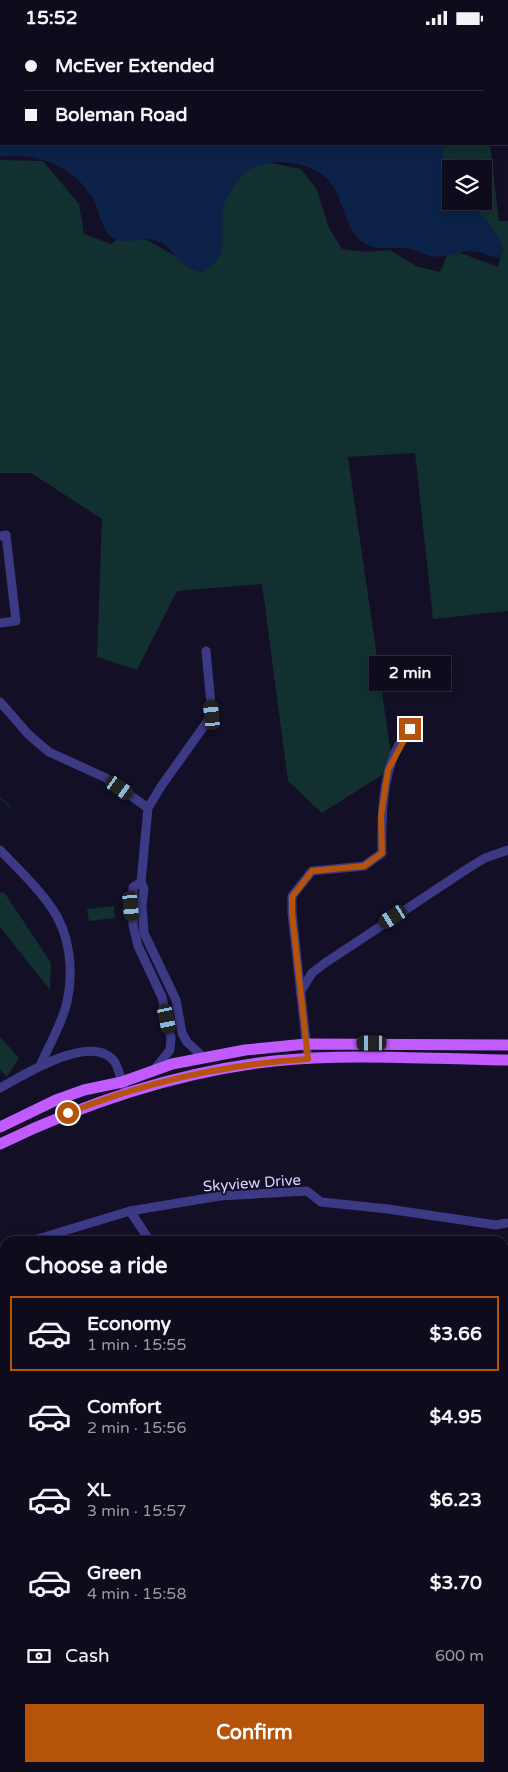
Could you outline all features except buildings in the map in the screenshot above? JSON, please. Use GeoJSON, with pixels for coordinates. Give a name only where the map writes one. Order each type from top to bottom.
{"type":"FeatureCollection","features":[{"type":"Feature","properties":{"kind":"main road"},"geometry":{"type":"LineString","coordinates":[[0,1144],[124,1087],[153,1071],[203,1057],[272,1046],[306,1044],[508,1045]]}},
{"type":"Feature","properties":{"kind":"main road"},"geometry":{"type":"LineString","coordinates":[[0,1127],[56,1100],[84,1090],[124,1087],[240,1066],[308,1059],[508,1060]]}},
{"type":"Feature","properties":{"kind":"street"},"geometry":{"type":"LineString","coordinates":[[0,535],[6,535],[16,621],[0,623]]}},
{"type":"Feature","properties":{"kind":"street"},"geometry":{"type":"LineString","coordinates":[[153,1071],[170,1050],[171,1038],[162,997],[137,941],[136,906],[133,887],[142,882],[148,808],[162,785],[212,715],[206,651]]}},
{"type":"Feature","properties":{"kind":"street"},"geometry":{"type":"LineString","coordinates":[[0,702],[29,735],[49,752],[106,778],[148,808]]}},
{"type":"Feature","properties":{"kind":"street"},"geometry":{"type":"LineString","coordinates":[[308,1059],[292,913],[292,897],[312,871],[364,866],[382,853],[381,816],[388,770],[407,731],[414,725]]}},
{"type":"Feature","properties":{"kind":"street"},"geometry":{"type":"LineString","coordinates":[[0,850],[52,907],[63,929],[68,950],[70,979],[67,1003],[40,1066]]}},
{"type":"Feature","properties":{"kind":"street"},"geometry":{"type":"LineString","coordinates":[[300,993],[312,973],[349,946],[485,858],[508,851]]}},
{"type":"Feature","properties":{"kind":"street"},"geometry":{"type":"LineString","coordinates":[[136,906],[144,925],[146,937],[176,1000],[187,1042],[203,1057]]}},
{"type":"Feature","properties":{"kind":"street"},"geometry":{"type":"LineString","coordinates":[[137,941],[146,937]]}},
{"type":"Feature","properties":{"kind":"street"},"geometry":{"type":"LineString","coordinates":[[167,1019],[179,1016]]}},
{"type":"Feature","properties":{"kind":"street"},"geometry":{"type":"LineString","coordinates":[[0,1088],[40,1066],[78,1053],[94,1051],[109,1057],[115,1062],[124,1087]]}},
{"type":"Feature","properties":{"kind":"street","name":"Skyview Drive"},"geometry":{"type":"LineString","coordinates":[[48,1236],[130,1211],[220,1196],[307,1191],[321,1202],[388,1209],[496,1225],[506,1223]]}},
{"type":"Feature","properties":{"kind":"street"},"geometry":{"type":"LineString","coordinates":[[130,1211],[147,1236]]}},
{"type":"Feature","properties":{"kind":"green space"},"geometry":{"type":"Polygon","coordinates":[[[442,145],[490,145],[492,160],[442,160],[442,172],[439,165],[442,145]]]}},
{"type":"Feature","properties":{"kind":"green space"},"geometry":{"type":"Polygon","coordinates":[[[0,160],[43,161],[79,204],[84,234],[111,244],[128,232],[151,242],[203,272],[211,255],[214,211],[234,178],[262,161],[301,169],[317,190],[329,228],[342,249],[367,252],[390,250],[416,266],[440,272],[450,249],[498,267],[502,248],[470,210],[492,210],[492,161],[499,221],[508,221],[508,611],[433,619],[415,453],[348,457],[393,768],[322,813],[288,781],[262,584],[177,591],[137,670],[97,657],[102,519],[31,473],[0,473],[0,160]]]}},
{"type":"Feature","properties":{"kind":"green space"},"geometry":{"type":"Polygon","coordinates":[[[4,892],[51,963],[50,990],[0,927],[0,893],[4,892]]]}},
{"type":"Feature","properties":{"kind":"green space"},"geometry":{"type":"Polygon","coordinates":[[[114,906],[115,918],[89,921],[87,909],[114,906]]]}},
{"type":"Feature","properties":{"kind":"green space"},"geometry":{"type":"Polygon","coordinates":[[[0,1037],[19,1058],[7,1077],[0,1070],[0,1037]]]}},
{"type":"Feature","properties":{"kind":"water"},"geometry":{"type":"Polygon","coordinates":[[[0,145],[444,145],[442,210],[476,210],[494,230],[504,250],[498,258],[472,251],[436,257],[406,248],[372,247],[357,236],[349,225],[332,184],[320,173],[303,165],[278,162],[250,169],[228,195],[223,210],[221,253],[217,260],[200,272],[186,266],[168,248],[154,240],[123,241],[113,238],[105,229],[92,197],[75,177],[52,163],[27,156],[13,155],[0,157],[0,145]]]}},
{"type":"Feature","properties":{"kind":"waterway"},"geometry":{"type":"LineString","coordinates":[[0,798],[10,807]]}},
{"type":"Feature","properties":{"kind":"route"},"geometry":{"type":"LineString","coordinates":[[68,1113],[127,1091],[213,1070],[275,1061],[308,1059],[303,1027],[292,897],[312,871],[364,866],[382,853],[381,816],[388,770],[407,731],[410,729]]}}]}
